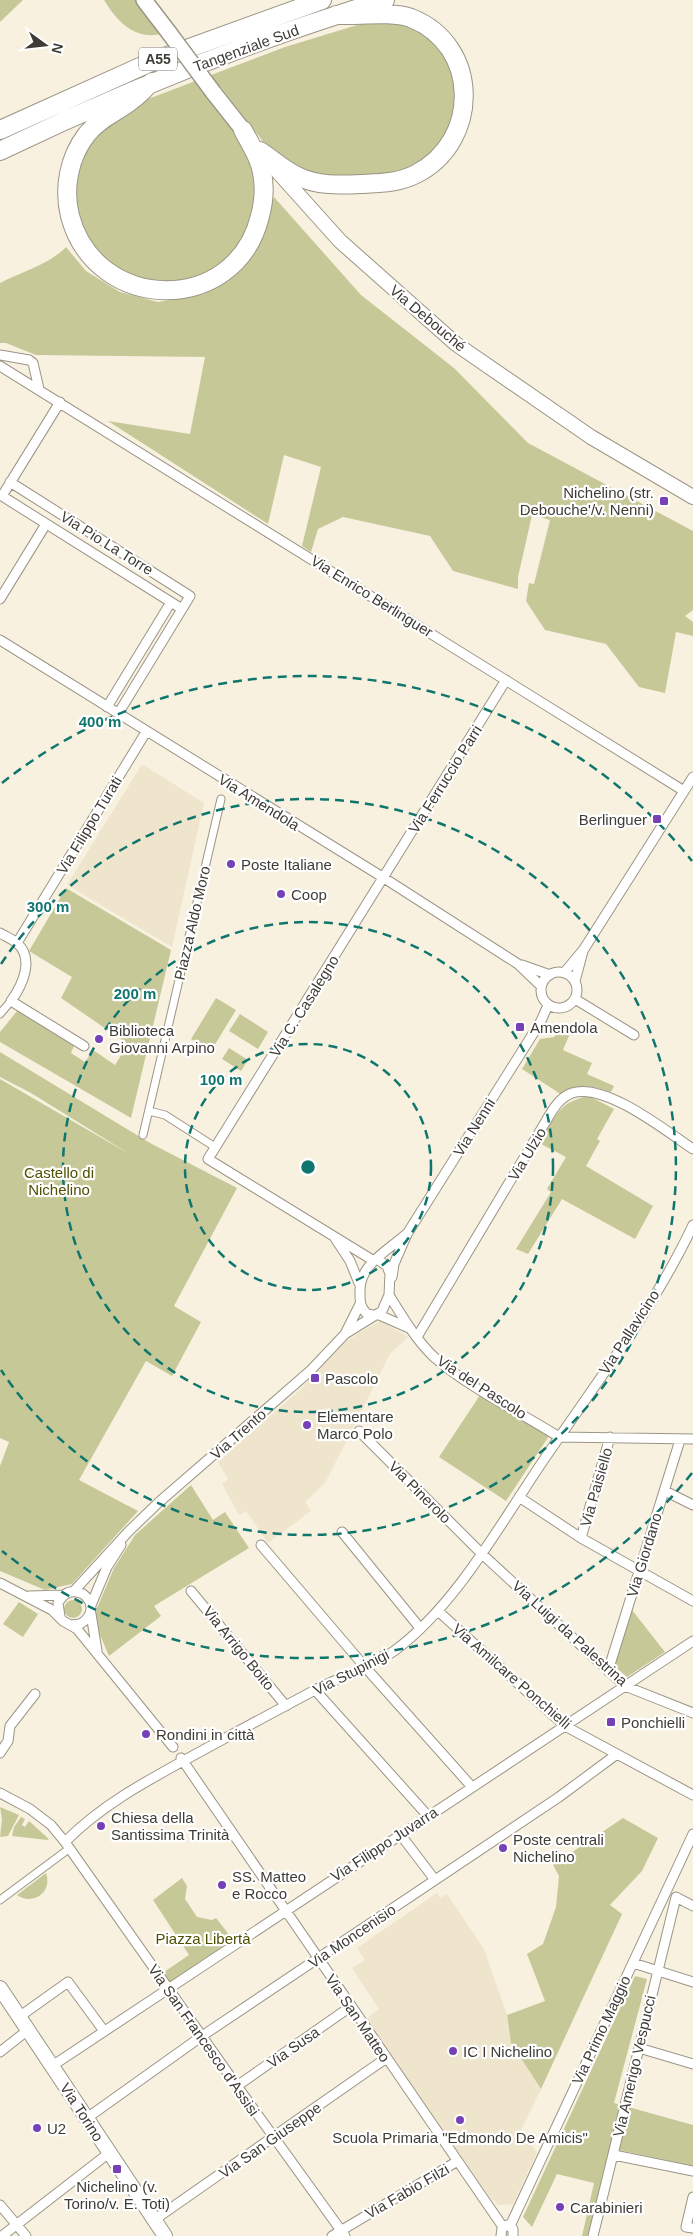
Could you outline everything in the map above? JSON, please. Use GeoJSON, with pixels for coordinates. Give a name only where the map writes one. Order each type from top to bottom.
{"type":"FeatureCollection","features":[{"type":"Feature","properties":{"kind":"highway","name":"Tangenziale Sud"},"geometry":{"type":"LineString","coordinates":[[0,130],[151,62],[322,0]]}},
{"type":"Feature","properties":{"kind":"highway","name":"Tangenziale Sud"},"geometry":{"type":"LineString","coordinates":[[0,151],[152,82],[336,15],[385,0]]}},
{"type":"Feature","properties":{"kind":"highway"},"geometry":{"type":"LineString","coordinates":[[260,151],[298,176],[320,183],[347,185],[388,183],[410,177],[427,168],[446,150],[452,140],[461,119],[464,93],[456,58],[442,38],[422,23],[396,14],[336,15]]}},
{"type":"Feature","properties":{"kind":"highway"},"geometry":{"type":"LineString","coordinates":[[152,82],[131,101],[100,121],[87,134],[78,149],[67,182],[69,210],[82,247],[99,265],[120,280],[146,289],[172,291],[200,285],[212,280],[236,262],[253,238],[258,224],[263,192],[261,167],[243,130]]}},
{"type":"Feature","properties":{"kind":"main road","name":"Via Debouché"},"geometry":{"type":"LineString","coordinates":[[144,0],[260,151],[312,213],[340,241],[456,344],[591,437],[691,498]]}},
{"type":"Feature","properties":{"kind":"main road","name":"Via Torino"},"geometry":{"type":"LineString","coordinates":[[0,1988],[166,2236]]}},
{"type":"Feature","properties":{"kind":"street"},"geometry":{"type":"LineString","coordinates":[[0,355],[29,360],[32,363],[39,389]]}},
{"type":"Feature","properties":{"kind":"street","name":"Via Enrico Berlinguer"},"geometry":{"type":"LineString","coordinates":[[12,357],[5,362],[3,368],[684,791]]}},
{"type":"Feature","properties":{"kind":"street"},"geometry":{"type":"LineString","coordinates":[[10,482],[60,402]]}},
{"type":"Feature","properties":{"kind":"street","name":"Via Pio La Torre"},"geometry":{"type":"LineString","coordinates":[[10,482],[190,596],[182,609],[2,496],[10,482]]}},
{"type":"Feature","properties":{"kind":"street","name":"Via Pio La Torre"},"geometry":{"type":"LineString","coordinates":[[0,599],[46,524]]}},
{"type":"Feature","properties":{"kind":"street"},"geometry":{"type":"LineString","coordinates":[[107,707],[171,602]]}},
{"type":"Feature","properties":{"kind":"street"},"geometry":{"type":"LineString","coordinates":[[118,714],[182,609]]}},
{"type":"Feature","properties":{"kind":"street","name":"Via Amendola"},"geometry":{"type":"LineString","coordinates":[[0,640],[384,878],[518,964],[542,986]]}},
{"type":"Feature","properties":{"kind":"street","name":"Via Ferruccio Parri"},"geometry":{"type":"LineString","coordinates":[[384,878],[506,680]]}},
{"type":"Feature","properties":{"kind":"street","name":"Via Filippo Turati"},"geometry":{"type":"LineString","coordinates":[[17,944],[146,732]]}},
{"type":"Feature","properties":{"kind":"street"},"geometry":{"type":"LineString","coordinates":[[584,949],[575,981],[577,988],[575,999],[568,1006],[551,1006],[541,993],[542,986],[550,975],[564,972],[584,949],[693,777]]}},
{"type":"Feature","properties":{"kind":"street","name":"Piazza Aldo Moro"},"geometry":{"type":"LineString","coordinates":[[143,1135],[221,799]]}},
{"type":"Feature","properties":{"kind":"street","name":"Via C. Casalegno"},"geometry":{"type":"LineString","coordinates":[[333,1236],[208,1159],[384,878]]}},
{"type":"Feature","properties":{"kind":"street"},"geometry":{"type":"LineString","coordinates":[[0,933],[17,944],[25,958],[25,973],[19,990],[0,1014]]}},
{"type":"Feature","properties":{"kind":"street","name":"Via Amendola"},"geometry":{"type":"LineString","coordinates":[[518,964],[550,975]]}},
{"type":"Feature","properties":{"kind":"street"},"geometry":{"type":"LineString","coordinates":[[564,972],[575,981]]}},
{"type":"Feature","properties":{"kind":"street"},"geometry":{"type":"LineString","coordinates":[[575,999],[634,1035]]}},
{"type":"Feature","properties":{"kind":"street"},"geometry":{"type":"LineString","coordinates":[[11,1001],[84,1046]]}},
{"type":"Feature","properties":{"kind":"street","name":"Via Nenni"},"geometry":{"type":"LineString","coordinates":[[389,1295],[394,1264],[407,1234],[551,1006]]}},
{"type":"Feature","properties":{"kind":"street","name":"Via Ulzio"},"geometry":{"type":"LineString","coordinates":[[414,1333],[562,1098],[581,1091],[603,1096],[640,1113],[693,1149]]}},
{"type":"Feature","properties":{"kind":"street"},"geometry":{"type":"LineString","coordinates":[[149,1111],[165,1116],[215,1146]]}},
{"type":"Feature","properties":{"kind":"street","name":"Via Pallavicino"},"geometry":{"type":"LineString","coordinates":[[560,1436],[656,1291],[693,1225]]}},
{"type":"Feature","properties":{"kind":"street","name":"Via Nenni"},"geometry":{"type":"LineString","coordinates":[[359,1284],[366,1268],[407,1234]]}},
{"type":"Feature","properties":{"kind":"street"},"geometry":{"type":"LineString","coordinates":[[333,1236],[387,1266],[390,1282]]}},
{"type":"Feature","properties":{"kind":"street"},"geometry":{"type":"LineString","coordinates":[[333,1236],[350,1261],[359,1284],[360,1304]]}},
{"type":"Feature","properties":{"kind":"street"},"geometry":{"type":"LineString","coordinates":[[375,1314],[386,1306],[389,1295]]}},
{"type":"Feature","properties":{"kind":"street","name":"Via del Pascolo"},"geometry":{"type":"LineString","coordinates":[[389,1295],[414,1333],[433,1355],[454,1372],[560,1436]]}},
{"type":"Feature","properties":{"kind":"street","name":"Via del Pascolo"},"geometry":{"type":"LineString","coordinates":[[360,1304],[367,1314],[375,1314],[414,1333]]}},
{"type":"Feature","properties":{"kind":"street","name":"Via Trento"},"geometry":{"type":"LineString","coordinates":[[345,1334],[360,1304]]}},
{"type":"Feature","properties":{"kind":"street","name":"Via Trento"},"geometry":{"type":"LineString","coordinates":[[74,1591],[129,1531],[310,1371],[345,1334],[375,1314]]}},
{"type":"Feature","properties":{"kind":"street","name":"Via Pinerolo"},"geometry":{"type":"LineString","coordinates":[[359,1431],[481,1553]]}},
{"type":"Feature","properties":{"kind":"street"},"geometry":{"type":"LineString","coordinates":[[560,1436],[693,1439]]}},
{"type":"Feature","properties":{"kind":"street","name":"Via Stupinigi"},"geometry":{"type":"LineString","coordinates":[[0,1900],[68,1845],[85,1821],[182,1760],[394,1651],[438,1611],[481,1553],[560,1436]]}},
{"type":"Feature","properties":{"kind":"street","name":"Via Paisiello"},"geometry":{"type":"LineString","coordinates":[[581,1538],[610,1437]]}},
{"type":"Feature","properties":{"kind":"street","name":"Via Giordano"},"geometry":{"type":"LineString","coordinates":[[608,1671],[680,1440]]}},
{"type":"Feature","properties":{"kind":"street"},"geometry":{"type":"LineString","coordinates":[[664,1491],[693,1505]]}},
{"type":"Feature","properties":{"kind":"street"},"geometry":{"type":"LineString","coordinates":[[519,1497],[581,1538],[693,1601]]}},
{"type":"Feature","properties":{"kind":"street","name":"Via Trento"},"geometry":{"type":"LineString","coordinates":[[91,1609],[108,1567],[129,1531]]}},
{"type":"Feature","properties":{"kind":"street"},"geometry":{"type":"LineString","coordinates":[[342,1532],[420,1628]]}},
{"type":"Feature","properties":{"kind":"street"},"geometry":{"type":"LineString","coordinates":[[261,1545],[365,1667],[472,1787]]}},
{"type":"Feature","properties":{"kind":"street","name":"Via Luigi da Palestrina"},"geometry":{"type":"LineString","coordinates":[[481,1553],[625,1686],[693,1713]]}},
{"type":"Feature","properties":{"kind":"street"},"geometry":{"type":"LineString","coordinates":[[0,1583],[52,1610],[77,1629],[173,1747]]}},
{"type":"Feature","properties":{"kind":"street","name":"Via Arrigo Boito"},"geometry":{"type":"LineString","coordinates":[[192,1590],[286,1706]]}},
{"type":"Feature","properties":{"kind":"street"},"geometry":{"type":"LineString","coordinates":[[27,1596],[64,1595],[74,1591],[84,1594],[91,1609],[97,1652]]}},
{"type":"Feature","properties":{"kind":"street"},"geometry":{"type":"LineString","coordinates":[[60,1617],[58,1603],[64,1595]]}},
{"type":"Feature","properties":{"kind":"street"},"geometry":{"type":"LineString","coordinates":[[70,1624],[80,1624],[91,1609]]}},
{"type":"Feature","properties":{"kind":"street","name":"Via Amilcare Ponchielli"},"geometry":{"type":"LineString","coordinates":[[438,1611],[564,1726],[693,1795]]}},
{"type":"Feature","properties":{"kind":"street","name":"Via Filippo Juvarra"},"geometry":{"type":"LineString","coordinates":[[52,2066],[693,1641]]}},
{"type":"Feature","properties":{"kind":"street"},"geometry":{"type":"LineString","coordinates":[[315,1690],[428,1816]]}},
{"type":"Feature","properties":{"kind":"street"},"geometry":{"type":"LineString","coordinates":[[0,1753],[8,1741],[10,1726],[35,1694]]}},
{"type":"Feature","properties":{"kind":"street","name":"Via Moncenisio"},"geometry":{"type":"LineString","coordinates":[[87,2118],[202,2036],[559,1797],[617,1754]]}},
{"type":"Feature","properties":{"kind":"street","name":"Via San Matteo"},"geometry":{"type":"LineString","coordinates":[[182,1760],[456,2162],[505,2230],[513,2229],[513,2236]]}},
{"type":"Feature","properties":{"kind":"street","name":"Via San Francesco d'Assisi"},"geometry":{"type":"LineString","coordinates":[[0,1793],[30,1809],[51,1825],[68,1845],[343,2233]]}},
{"type":"Feature","properties":{"kind":"street"},"geometry":{"type":"LineString","coordinates":[[400,1834],[435,1880]]}},
{"type":"Feature","properties":{"kind":"street","name":"Via Primo Maggio"},"geometry":{"type":"LineString","coordinates":[[505,2230],[693,1834]]}},
{"type":"Feature","properties":{"kind":"street","name":"Via Amerigo Vespucci"},"geometry":{"type":"LineString","coordinates":[[593,2236],[676,1897],[693,1906]]}},
{"type":"Feature","properties":{"kind":"street"},"geometry":{"type":"LineString","coordinates":[[633,1963],[693,1982]]}},
{"type":"Feature","properties":{"kind":"street"},"geometry":{"type":"LineString","coordinates":[[19,2016],[68,1982],[104,2031]]}},
{"type":"Feature","properties":{"kind":"street","name":"Via Susa"},"geometry":{"type":"LineString","coordinates":[[237,2086],[350,2007]]}},
{"type":"Feature","properties":{"kind":"street"},"geometry":{"type":"LineString","coordinates":[[0,2052],[28,2030]]}},
{"type":"Feature","properties":{"kind":"street"},"geometry":{"type":"LineString","coordinates":[[639,2048],[693,2064]]}},
{"type":"Feature","properties":{"kind":"street","name":"Via San Giuseppe"},"geometry":{"type":"LineString","coordinates":[[154,2220],[274,2138],[385,2058]]}},
{"type":"Feature","properties":{"kind":"street"},"geometry":{"type":"LineString","coordinates":[[2,2236],[109,2153]]}},
{"type":"Feature","properties":{"kind":"street"},"geometry":{"type":"LineString","coordinates":[[614,2155],[693,2172]]}},
{"type":"Feature","properties":{"kind":"street","name":"Via Fabio Filzi"},"geometry":{"type":"LineString","coordinates":[[332,2236],[343,2233],[456,2162]]}},
{"type":"Feature","properties":{"kind":"street"},"geometry":{"type":"LineString","coordinates":[[693,2197],[686,2227],[693,2228]]}},
{"type":"Feature","properties":{"kind":"street"},"geometry":{"type":"LineString","coordinates":[[0,2205],[18,2224],[26,2236]]}},
{"type":"Feature","properties":{"kind":"shaded area"},"geometry":{"type":"Polygon","coordinates":[[[142,764],[204,803],[172,947],[67,885],[142,764]]]}},
{"type":"Feature","properties":{"kind":"shaded area","name":"Elementare Marco Polo"},"geometry":{"type":"Polygon","coordinates":[[[380,1320],[408,1337],[390,1354],[325,1483],[305,1502],[311,1511],[268,1543],[246,1511],[239,1515],[222,1484],[228,1479],[218,1462],[302,1388],[345,1342],[380,1320]]]}},
{"type":"Feature","properties":{"kind":"shaded area","name":"IC I Nichelino"},"geometry":{"type":"Polygon","coordinates":[[[437,1893],[440,1898],[447,1894],[484,1949],[507,2015],[511,2043],[541,2089],[521,2130],[537,2153],[513,2204],[498,2205],[489,2196],[366,2019],[379,2009],[352,1968],[365,1960],[357,1948],[437,1893]]]}},
{"type":"Feature","properties":{"kind":"green space"},"geometry":{"type":"Polygon","coordinates":[[[0,0],[23,0],[0,22],[0,0]]]}},
{"type":"Feature","properties":{"kind":"green space"},"geometry":{"type":"Polygon","coordinates":[[[104,0],[138,0],[164,33],[145,35],[129,28],[115,16],[104,0]]]}},
{"type":"Feature","properties":{"kind":"green space"},"geometry":{"type":"Polygon","coordinates":[[[377,19],[392,19],[436,38],[459,88],[451,133],[418,168],[375,178],[305,175],[271,152],[220,86],[207,95],[242,140],[253,160],[257,183],[252,225],[230,258],[196,279],[167,285],[118,273],[83,235],[77,219],[75,171],[92,137],[119,113],[148,99],[285,47],[377,19]]]}},
{"type":"Feature","properties":{"kind":"green space"},"geometry":{"type":"Polygon","coordinates":[[[274,197],[361,295],[454,368],[528,443],[693,531],[693,610],[685,616],[693,622],[693,636],[676,632],[665,693],[639,687],[606,644],[545,630],[526,601],[529,583],[534,584],[550,520],[532,515],[518,577],[518,589],[453,571],[430,536],[343,517],[318,529],[311,552],[302,546],[321,467],[284,455],[268,524],[108,421],[190,434],[205,357],[36,355],[6,343],[0,343],[0,283],[44,263],[66,247],[86,271],[120,292],[158,302],[204,294],[242,269],[260,240],[274,197]]]}},
{"type":"Feature","properties":{"kind":"green space"},"geometry":{"type":"Polygon","coordinates":[[[66,888],[171,950],[131,1118],[0,1042],[0,1032],[18,1010],[74,1046],[71,1053],[85,1062],[93,1050],[115,1065],[128,1044],[61,998],[72,977],[29,951],[66,888]]]}},
{"type":"Feature","properties":{"kind":"green space"},"geometry":{"type":"Polygon","coordinates":[[[216,998],[236,1010],[211,1051],[191,1039],[216,998]]]}},
{"type":"Feature","properties":{"kind":"green space"},"geometry":{"type":"Polygon","coordinates":[[[240,1014],[268,1032],[258,1049],[229,1031],[240,1014]]]}},
{"type":"Feature","properties":{"kind":"green space"},"geometry":{"type":"Polygon","coordinates":[[[562,1026],[571,1031],[563,1050],[592,1063],[587,1074],[614,1086],[611,1092],[597,1088],[581,1087],[562,1095],[522,1069],[540,1039],[554,1037],[562,1026]]]}},
{"type":"Feature","properties":{"kind":"green space"},"geometry":{"type":"Polygon","coordinates":[[[229,1048],[248,1060],[241,1071],[222,1059],[229,1048]]]}},
{"type":"Feature","properties":{"kind":"green space","name":"Castello di Nichelino"},"geometry":{"type":"Polygon","coordinates":[[[0,1052],[150,1143],[237,1188],[174,1306],[201,1322],[172,1376],[146,1361],[79,1480],[138,1511],[72,1584],[45,1590],[0,1571],[0,1466],[9,1442],[0,1438],[0,1079],[131,1155],[31,1093],[0,1077],[0,1052]]]}},
{"type":"Feature","properties":{"kind":"green space"},"geometry":{"type":"Polygon","coordinates":[[[589,1096],[614,1109],[597,1139],[600,1141],[586,1166],[653,1206],[635,1239],[562,1199],[528,1254],[516,1249],[551,1192],[547,1189],[566,1157],[539,1143],[553,1119],[563,1107],[570,1102],[589,1096]]]}},
{"type":"Feature","properties":{"kind":"green space"},"geometry":{"type":"Polygon","coordinates":[[[480,1395],[549,1436],[506,1501],[439,1457],[480,1395]]]}},
{"type":"Feature","properties":{"kind":"green space"},"geometry":{"type":"Polygon","coordinates":[[[191,1485],[213,1520],[225,1512],[249,1548],[154,1606],[161,1616],[109,1656],[94,1621],[97,1608],[114,1568],[135,1535],[191,1485]]]}},
{"type":"Feature","properties":{"kind":"green space"},"geometry":{"type":"Polygon","coordinates":[[[69,1600],[77,1600],[82,1605],[80,1616],[69,1618],[64,1613],[64,1605],[69,1600]]]}},
{"type":"Feature","properties":{"kind":"green space"},"geometry":{"type":"Polygon","coordinates":[[[19,1602],[38,1614],[23,1637],[3,1624],[19,1602]]]}},
{"type":"Feature","properties":{"kind":"green space"},"geometry":{"type":"Polygon","coordinates":[[[632,1610],[665,1652],[627,1677],[613,1665],[632,1610]]]}},
{"type":"Feature","properties":{"kind":"green space"},"geometry":{"type":"Polygon","coordinates":[[[0,1807],[19,1815],[8,1836],[0,1837],[2,1819],[0,1807]]]}},
{"type":"Feature","properties":{"kind":"green space"},"geometry":{"type":"Polygon","coordinates":[[[21,1817],[25,1819],[22,1825],[25,1827],[29,1821],[49,1839],[12,1836],[14,1827],[21,1817]]]}},
{"type":"Feature","properties":{"kind":"green space"},"geometry":{"type":"Polygon","coordinates":[[[623,1818],[658,1838],[642,1871],[610,1905],[622,1914],[541,2089],[511,2043],[507,2015],[545,2001],[527,1954],[543,1944],[556,1907],[559,1876],[553,1865],[623,1818]]]}},
{"type":"Feature","properties":{"kind":"green space"},"geometry":{"type":"Polygon","coordinates":[[[46,1873],[47,1886],[40,1895],[29,1899],[17,1895],[46,1873]]]}},
{"type":"Feature","properties":{"kind":"green space","name":"Piazza Libertà"},"geometry":{"type":"Polygon","coordinates":[[[182,1878],[187,1886],[185,1899],[197,1917],[212,1920],[216,1918],[234,1941],[170,1984],[164,1972],[189,1955],[153,1900],[182,1878]]]}},
{"type":"Feature","properties":{"kind":"green space"},"geometry":{"type":"Polygon","coordinates":[[[635,1976],[647,1979],[614,2103],[693,2125],[693,2166],[610,2148],[591,2236],[582,2236],[594,2183],[557,2174],[532,2227],[523,2217],[635,1976]]]}},
{"type":"Feature","properties":{"kind":"place","name":"Nichelino (str. Debouche'/v. Nenni)"},"geometry":{"type":"Point","coordinates":[664,501]}},
{"type":"Feature","properties":{"kind":"place","name":"Berlinguer"},"geometry":{"type":"Point","coordinates":[657,819]}},
{"type":"Feature","properties":{"kind":"place","name":"Poste Italiane"},"geometry":{"type":"Point","coordinates":[231,864]}},
{"type":"Feature","properties":{"kind":"place","name":"Coop"},"geometry":{"type":"Point","coordinates":[281,894]}},
{"type":"Feature","properties":{"kind":"place","name":"Amendola"},"geometry":{"type":"Point","coordinates":[520,1027]}},
{"type":"Feature","properties":{"kind":"place","name":"Biblioteca Giovanni Arpino"},"geometry":{"type":"Point","coordinates":[99,1039]}},
{"type":"Feature","properties":{"kind":"place","name":"Pascolo"},"geometry":{"type":"Point","coordinates":[315,1378]}},
{"type":"Feature","properties":{"kind":"place","name":"Elementare Marco Polo"},"geometry":{"type":"Point","coordinates":[307,1425]}},
{"type":"Feature","properties":{"kind":"place","name":"Ponchielli"},"geometry":{"type":"Point","coordinates":[611,1722]}},
{"type":"Feature","properties":{"kind":"place","name":"Rondini in città"},"geometry":{"type":"Point","coordinates":[146,1734]}},
{"type":"Feature","properties":{"kind":"place","name":"Chiesa della Santissima Trinità"},"geometry":{"type":"Point","coordinates":[101,1826]}},
{"type":"Feature","properties":{"kind":"place","name":"Poste centrali Nichelino"},"geometry":{"type":"Point","coordinates":[503,1848]}},
{"type":"Feature","properties":{"kind":"place","name":"SS. Matteo e Rocco"},"geometry":{"type":"Point","coordinates":[222,1885]}},
{"type":"Feature","properties":{"kind":"place","name":"IC I Nichelino"},"geometry":{"type":"Point","coordinates":[453,2051]}},
{"type":"Feature","properties":{"kind":"place","name":"Scuola Primaria \"Edmondo De Amicis\""},"geometry":{"type":"Point","coordinates":[460,2120]}},
{"type":"Feature","properties":{"kind":"place","name":"U2"},"geometry":{"type":"Point","coordinates":[37,2128]}},
{"type":"Feature","properties":{"kind":"place","name":"Nichelino (v. Torino/v. E. Toti)"},"geometry":{"type":"Point","coordinates":[117,2169]}},
{"type":"Feature","properties":{"kind":"place","name":"Carabinieri"},"geometry":{"type":"Point","coordinates":[560,2207]}}]}
